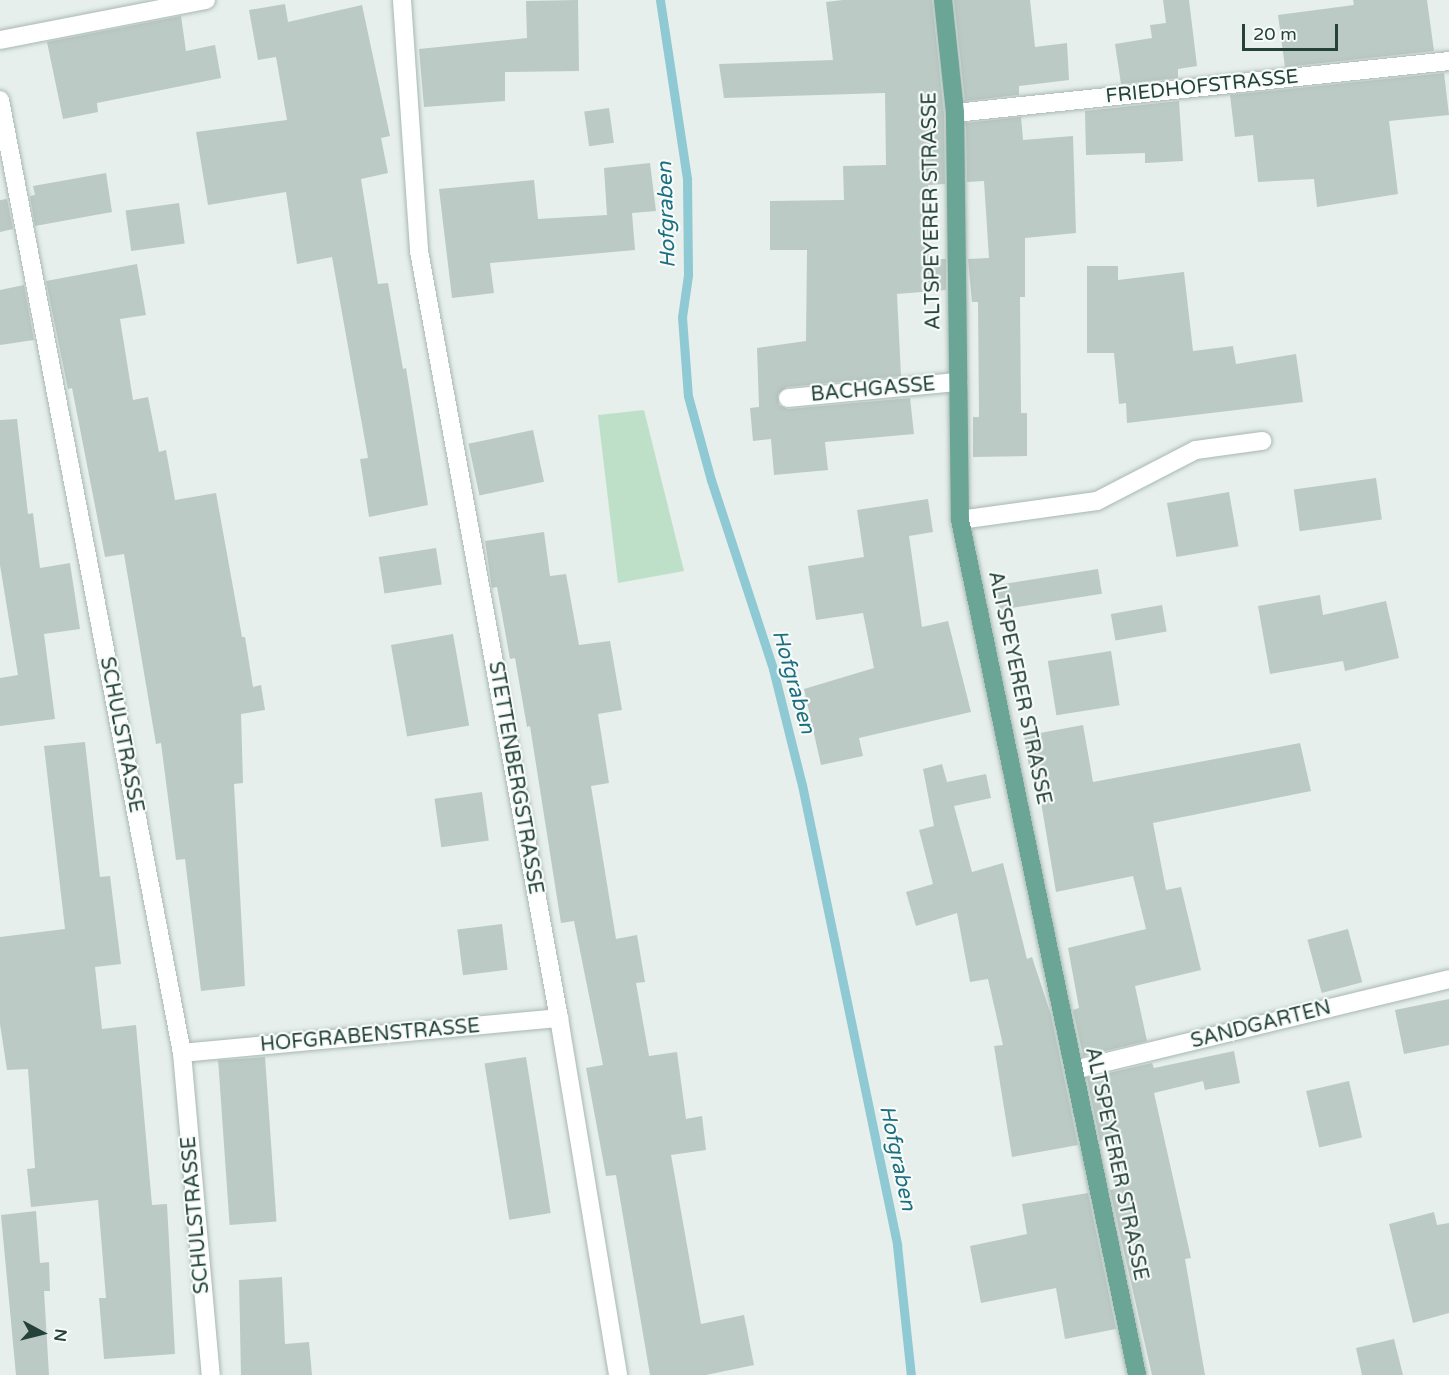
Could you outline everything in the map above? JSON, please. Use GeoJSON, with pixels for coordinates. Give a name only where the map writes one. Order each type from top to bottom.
{"type":"FeatureCollection","features":[{"type":"Feature","properties":{"kind":"main road","name":"ALTSPEYERER STRASSE"},"geometry":{"type":"LineString","coordinates":[[943,0],[956,113],[960,519],[1137,1375]]}},
{"type":"Feature","properties":{"kind":"street"},"geometry":{"type":"LineString","coordinates":[[0,40],[206,0]]}},
{"type":"Feature","properties":{"kind":"street","name":"STETTENBERGSTRASSE"},"geometry":{"type":"LineString","coordinates":[[402,0],[412,181],[419,251],[559,1018],[618,1375]]}},
{"type":"Feature","properties":{"kind":"street","name":"FRIEDHOFSTRASSE"},"geometry":{"type":"LineString","coordinates":[[956,113],[1449,61]]}},
{"type":"Feature","properties":{"kind":"street","name":"SCHULSTRASSE"},"geometry":{"type":"LineString","coordinates":[[0,100],[182,1053],[211,1375]]}},
{"type":"Feature","properties":{"kind":"street","name":"BACHGASSE"},"geometry":{"type":"LineString","coordinates":[[788,398],[958,382]]}},
{"type":"Feature","properties":{"kind":"street"},"geometry":{"type":"LineString","coordinates":[[960,519],[1097,501],[1196,450],[1262,441]]}},
{"type":"Feature","properties":{"kind":"street","name":"SANDGARTEN"},"geometry":{"type":"LineString","coordinates":[[1074,1070],[1449,979]]}},
{"type":"Feature","properties":{"kind":"street","name":"HOFGRABENSTRASSE"},"geometry":{"type":"LineString","coordinates":[[182,1053],[559,1018]]}},
{"type":"Feature","properties":{"kind":"green space"},"geometry":{"type":"Polygon","coordinates":[[[644,410],[684,571],[618,583],[598,415],[644,410]]]}},
{"type":"Feature","properties":{"kind":"building"},"geometry":{"type":"Polygon","coordinates":[[[578,0],[579,71],[505,72],[505,101],[424,107],[419,49],[527,38],[526,1],[578,0]]]}},
{"type":"Feature","properties":{"kind":"building"},"geometry":{"type":"Polygon","coordinates":[[[932,0],[944,114],[945,184],[928,185],[929,259],[946,259],[946,290],[897,294],[901,376],[787,387],[778,394],[779,405],[788,409],[910,398],[914,434],[825,442],[828,470],[774,475],[771,439],[753,441],[750,408],[759,407],[757,348],[806,341],[807,250],[770,250],[770,201],[844,200],[843,166],[886,165],[885,93],[724,98],[719,64],[833,60],[826,2],[932,0]]]}},
{"type":"Feature","properties":{"kind":"building"},"geometry":{"type":"Polygon","coordinates":[[[954,0],[1030,0],[1035,47],[1067,43],[1069,80],[1019,86],[1019,95],[965,101],[954,0]]]}},
{"type":"Feature","properties":{"kind":"building"},"geometry":{"type":"Polygon","coordinates":[[[1163,0],[1189,0],[1197,66],[1178,69],[1178,78],[1121,84],[1115,44],[1152,38],[1150,25],[1166,23],[1163,0]]]}},
{"type":"Feature","properties":{"kind":"building"},"geometry":{"type":"Polygon","coordinates":[[[1353,0],[1427,0],[1434,51],[1285,67],[1278,15],[1354,5],[1353,0]]]}},
{"type":"Feature","properties":{"kind":"building"},"geometry":{"type":"Polygon","coordinates":[[[285,4],[288,22],[362,5],[390,136],[381,138],[388,173],[361,179],[378,284],[388,283],[403,369],[406,368],[428,505],[369,517],[360,459],[368,458],[332,257],[297,264],[286,192],[208,205],[196,132],[287,120],[276,57],[258,60],[249,10],[285,4]]]}},
{"type":"Feature","properties":{"kind":"building"},"geometry":{"type":"Polygon","coordinates":[[[181,16],[186,51],[215,45],[221,78],[97,103],[98,112],[63,119],[47,42],[181,16]]]}},
{"type":"Feature","properties":{"kind":"building"},"geometry":{"type":"Polygon","coordinates":[[[1444,73],[1449,115],[1389,121],[1398,194],[1317,207],[1314,179],[1258,182],[1253,135],[1235,137],[1230,95],[1444,73]]]}},
{"type":"Feature","properties":{"kind":"building"},"geometry":{"type":"Polygon","coordinates":[[[1179,101],[1183,161],[1145,163],[1145,153],[1086,155],[1085,111],[1179,101]]]}},
{"type":"Feature","properties":{"kind":"building"},"geometry":{"type":"Polygon","coordinates":[[[609,108],[614,143],[589,146],[584,111],[609,108]]]}},
{"type":"Feature","properties":{"kind":"building"},"geometry":{"type":"Polygon","coordinates":[[[1021,117],[1023,140],[1073,136],[1076,233],[1025,238],[1025,297],[1020,297],[1021,413],[1027,413],[1027,456],[973,457],[973,417],[979,417],[978,302],[972,302],[968,259],[989,258],[984,181],[967,182],[966,123],[1021,117]]]}},
{"type":"Feature","properties":{"kind":"building"},"geometry":{"type":"Polygon","coordinates":[[[650,163],[656,211],[632,213],[635,250],[490,263],[494,293],[452,298],[439,189],[534,180],[538,219],[607,215],[604,168],[650,163]]]}},
{"type":"Feature","properties":{"kind":"building"},"geometry":{"type":"Polygon","coordinates":[[[106,173],[112,212],[35,226],[30,196],[35,195],[33,186],[106,173]]]}},
{"type":"Feature","properties":{"kind":"building"},"geometry":{"type":"Polygon","coordinates":[[[7,199],[13,229],[0,232],[0,200],[7,199]]]}},
{"type":"Feature","properties":{"kind":"building"},"geometry":{"type":"Polygon","coordinates":[[[179,203],[185,244],[131,251],[126,211],[179,203]]]}},
{"type":"Feature","properties":{"kind":"building"},"geometry":{"type":"Polygon","coordinates":[[[137,264],[146,315],[120,319],[133,400],[148,397],[159,452],[166,450],[175,500],[216,493],[253,687],[261,685],[265,710],[241,714],[243,783],[234,784],[245,986],[201,991],[185,859],[176,860],[161,743],[156,744],[124,554],[105,557],[72,388],[68,389],[46,281],[137,264]]]}},
{"type":"Feature","properties":{"kind":"building"},"geometry":{"type":"Polygon","coordinates":[[[1087,266],[1118,266],[1118,280],[1184,272],[1193,351],[1233,346],[1236,364],[1296,354],[1303,402],[1127,423],[1126,403],[1119,404],[1114,353],[1087,353],[1087,266]]]}},
{"type":"Feature","properties":{"kind":"building"},"geometry":{"type":"Polygon","coordinates":[[[24,285],[34,340],[0,345],[0,290],[24,285]]]}},
{"type":"Feature","properties":{"kind":"building"},"geometry":{"type":"Polygon","coordinates":[[[17,419],[28,514],[33,513],[40,568],[70,563],[80,629],[44,634],[55,719],[0,726],[0,678],[18,675],[0,565],[0,420],[17,419]]]}},
{"type":"Feature","properties":{"kind":"building"},"geometry":{"type":"Polygon","coordinates":[[[533,430],[544,482],[479,496],[468,444],[533,430]]]}},
{"type":"Feature","properties":{"kind":"building"},"geometry":{"type":"Polygon","coordinates":[[[1376,478],[1382,520],[1300,531],[1294,490],[1376,478]]]}},
{"type":"Feature","properties":{"kind":"building"},"geometry":{"type":"Polygon","coordinates":[[[1229,492],[1239,546],[1177,557],[1167,503],[1229,492]]]}},
{"type":"Feature","properties":{"kind":"building"},"geometry":{"type":"Polygon","coordinates":[[[928,499],[933,532],[909,536],[922,627],[948,621],[971,712],[859,738],[863,756],[821,765],[804,689],[874,668],[863,613],[816,620],[808,566],[864,557],[857,510],[928,499]]]}},
{"type":"Feature","properties":{"kind":"building"},"geometry":{"type":"Polygon","coordinates":[[[544,532],[550,576],[566,574],[579,645],[610,641],[622,710],[598,714],[609,783],[591,786],[616,939],[637,935],[645,982],[636,983],[649,1056],[677,1052],[686,1119],[702,1116],[706,1150],[671,1155],[701,1324],[744,1315],[754,1365],[706,1375],[650,1375],[616,1175],[606,1176],[586,1068],[603,1065],[574,921],[561,923],[530,726],[527,727],[515,658],[510,659],[497,587],[492,588],[485,541],[544,532]]]}},
{"type":"Feature","properties":{"kind":"building"},"geometry":{"type":"Polygon","coordinates":[[[436,548],[442,585],[385,594],[379,557],[436,548]]]}},
{"type":"Feature","properties":{"kind":"building"},"geometry":{"type":"Polygon","coordinates":[[[1098,569],[1102,594],[999,610],[995,585],[1098,569]]]}},
{"type":"Feature","properties":{"kind":"building"},"geometry":{"type":"Polygon","coordinates":[[[1320,595],[1323,615],[1386,601],[1399,658],[1345,671],[1343,661],[1270,674],[1258,606],[1320,595]]]}},
{"type":"Feature","properties":{"kind":"building"},"geometry":{"type":"Polygon","coordinates":[[[1162,605],[1167,632],[1115,641],[1111,614],[1162,605]]]}},
{"type":"Feature","properties":{"kind":"building"},"geometry":{"type":"Polygon","coordinates":[[[453,634],[469,726],[407,737],[391,645],[453,634]]]}},
{"type":"Feature","properties":{"kind":"building"},"geometry":{"type":"Polygon","coordinates":[[[1111,651],[1120,705],[1056,715],[1048,661],[1111,651]]]}},
{"type":"Feature","properties":{"kind":"building"},"geometry":{"type":"Polygon","coordinates":[[[1083,725],[1093,782],[1300,743],[1311,791],[1153,823],[1166,890],[1181,887],[1201,970],[1135,986],[1147,1041],[1083,1056],[1073,1010],[1079,1008],[1068,948],[1146,929],[1133,876],[1056,892],[1035,766],[1029,767],[1024,736],[1083,725]]]}},
{"type":"Feature","properties":{"kind":"building"},"geometry":{"type":"Polygon","coordinates":[[[85,742],[100,877],[110,876],[121,964],[95,967],[102,1029],[136,1025],[152,1205],[167,1204],[175,1354],[104,1359],[99,1298],[106,1298],[98,1200],[31,1207],[27,1169],[35,1168],[28,1069],[7,1070],[0,1024],[0,937],[65,929],[44,746],[85,742]]]}},
{"type":"Feature","properties":{"kind":"building"},"geometry":{"type":"Polygon","coordinates":[[[942,764],[947,782],[986,774],[991,798],[954,806],[972,872],[1003,863],[1027,959],[1032,957],[1051,1015],[1078,1145],[1012,1157],[994,1046],[1003,1045],[988,979],[970,982],[957,913],[916,926],[906,892],[933,884],[919,830],[934,826],[923,769],[942,764]]]}},
{"type":"Feature","properties":{"kind":"building"},"geometry":{"type":"Polygon","coordinates":[[[482,792],[489,841],[441,847],[434,799],[482,792]]]}},
{"type":"Feature","properties":{"kind":"building"},"geometry":{"type":"Polygon","coordinates":[[[502,924],[508,970],[463,975],[457,929],[502,924]]]}},
{"type":"Feature","properties":{"kind":"building"},"geometry":{"type":"Polygon","coordinates":[[[1348,929],[1362,982],[1322,993],[1307,940],[1348,929]]]}},
{"type":"Feature","properties":{"kind":"building"},"geometry":{"type":"Polygon","coordinates":[[[1449,999],[1449,1045],[1404,1054],[1395,1010],[1449,999]]]}},
{"type":"Feature","properties":{"kind":"building"},"geometry":{"type":"Polygon","coordinates":[[[1234,1051],[1240,1083],[1205,1090],[1203,1081],[1154,1093],[1191,1258],[1185,1259],[1205,1375],[1152,1375],[1110,1190],[1115,1189],[1106,1139],[1100,1141],[1087,1078],[1152,1063],[1154,1068],[1234,1051]]]}},
{"type":"Feature","properties":{"kind":"building"},"geometry":{"type":"Polygon","coordinates":[[[265,1057],[277,1222],[230,1225],[218,1060],[265,1057]]]}},
{"type":"Feature","properties":{"kind":"building"},"geometry":{"type":"Polygon","coordinates":[[[526,1057],[551,1213],[509,1220],[485,1064],[526,1057]]]}},
{"type":"Feature","properties":{"kind":"building"},"geometry":{"type":"Polygon","coordinates":[[[1349,1081],[1362,1138],[1319,1147],[1306,1091],[1349,1081]]]}},
{"type":"Feature","properties":{"kind":"building"},"geometry":{"type":"Polygon","coordinates":[[[1088,1193],[1116,1329],[1065,1339],[1056,1288],[981,1303],[970,1246],[1027,1234],[1022,1204],[1088,1193]]]}},
{"type":"Feature","properties":{"kind":"building"},"geometry":{"type":"Polygon","coordinates":[[[36,1211],[40,1263],[49,1262],[50,1291],[44,1291],[49,1375],[16,1375],[1,1215],[36,1211]]]}},
{"type":"Feature","properties":{"kind":"building"},"geometry":{"type":"Polygon","coordinates":[[[1434,1212],[1437,1225],[1449,1223],[1449,1313],[1413,1323],[1389,1224],[1434,1212]]]}},
{"type":"Feature","properties":{"kind":"building"},"geometry":{"type":"Polygon","coordinates":[[[282,1277],[285,1344],[309,1342],[312,1375],[241,1375],[239,1280],[282,1277]]]}},
{"type":"Feature","properties":{"kind":"building"},"geometry":{"type":"Polygon","coordinates":[[[1394,1339],[1403,1375],[1362,1375],[1356,1348],[1394,1339]]]}},
{"type":"Feature","properties":{"kind":"waterway","name":"Hofgraben"},"geometry":{"type":"LineString","coordinates":[[660,0],[687,179],[688,275],[682,317],[688,396],[711,480],[773,669],[802,785],[897,1245],[911,1375]]}}]}
